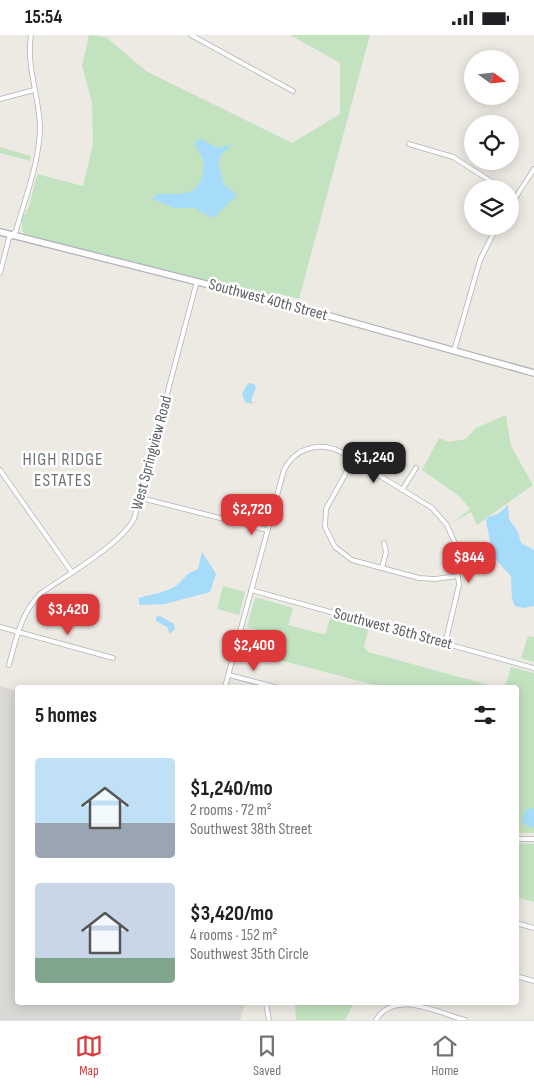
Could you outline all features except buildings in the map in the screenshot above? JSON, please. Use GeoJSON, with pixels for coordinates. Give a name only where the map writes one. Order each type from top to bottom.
{"type":"FeatureCollection","features":[{"type":"Feature","properties":{"kind":"main road","name":"Southwest 40th Street"},"geometry":{"type":"LineString","coordinates":[[0,231],[198,281],[534,373]]}},
{"type":"Feature","properties":{"kind":"street"},"geometry":{"type":"LineString","coordinates":[[0,273],[9,239],[16,231],[39,141],[39,118],[30,65],[31,35]]}},
{"type":"Feature","properties":{"kind":"street"},"geometry":{"type":"LineString","coordinates":[[191,35],[293,91]]}},
{"type":"Feature","properties":{"kind":"street"},"geometry":{"type":"LineString","coordinates":[[0,99],[34,90]]}},
{"type":"Feature","properties":{"kind":"street"},"geometry":{"type":"LineString","coordinates":[[409,144],[453,157],[489,180]]}},
{"type":"Feature","properties":{"kind":"street"},"geometry":{"type":"LineString","coordinates":[[519,192],[534,169]]}},
{"type":"Feature","properties":{"kind":"street"},"geometry":{"type":"LineString","coordinates":[[454,351],[480,260],[492,235]]}},
{"type":"Feature","properties":{"kind":"street","name":"West Springview Road"},"geometry":{"type":"LineString","coordinates":[[9,665],[18,632],[32,603],[40,594],[122,535],[134,519],[198,281]]}},
{"type":"Feature","properties":{"kind":"street"},"geometry":{"type":"LineString","coordinates":[[226,685],[284,470],[298,453],[312,447],[327,447],[353,460],[438,512],[447,525],[454,541],[458,596],[445,644]]}},
{"type":"Feature","properties":{"kind":"street"},"geometry":{"type":"LineString","coordinates":[[353,460],[326,509],[324,522],[330,541],[338,551],[348,558],[424,579],[458,576]]}},
{"type":"Feature","properties":{"kind":"street"},"geometry":{"type":"LineString","coordinates":[[402,490],[416,468]]}},
{"type":"Feature","properties":{"kind":"street"},"geometry":{"type":"LineString","coordinates":[[0,470],[71,571]]}},
{"type":"Feature","properties":{"kind":"street"},"geometry":{"type":"LineString","coordinates":[[141,498],[267,530]]}},
{"type":"Feature","properties":{"kind":"street"},"geometry":{"type":"LineString","coordinates":[[382,568],[386,552],[384,543]]}},
{"type":"Feature","properties":{"kind":"street","name":"Southwest 36th Street"},"geometry":{"type":"LineString","coordinates":[[251,591],[534,668]]}},
{"type":"Feature","properties":{"kind":"street"},"geometry":{"type":"LineString","coordinates":[[0,627],[113,658]]}},
{"type":"Feature","properties":{"kind":"street"},"geometry":{"type":"LineString","coordinates":[[229,675],[267,685]]}},
{"type":"Feature","properties":{"kind":"street"},"geometry":{"type":"LineString","coordinates":[[519,839],[534,839]]}},
{"type":"Feature","properties":{"kind":"street"},"geometry":{"type":"LineString","coordinates":[[519,924],[534,928]]}},
{"type":"Feature","properties":{"kind":"street"},"geometry":{"type":"LineString","coordinates":[[519,977],[534,981]]}},
{"type":"Feature","properties":{"kind":"street"},"geometry":{"type":"LineString","coordinates":[[266,1005],[269,1020]]}},
{"type":"Feature","properties":{"kind":"street"},"geometry":{"type":"LineString","coordinates":[[376,1020],[383,1011],[393,1005]]}},
{"type":"Feature","properties":{"kind":"street"},"geometry":{"type":"LineString","coordinates":[[408,1005],[465,1020]]}},
{"type":"Feature","properties":{"kind":"street"},"geometry":{"type":"LineString","coordinates":[[443,1020],[445,1015]]}},
{"type":"Feature","properties":{"kind":"shaded area"},"geometry":{"type":"Polygon","coordinates":[[[0,686],[15,690],[15,1005],[244,1005],[240,1020],[0,1020],[0,686]]]}},
{"type":"Feature","properties":{"kind":"green space"},"geometry":{"type":"Polygon","coordinates":[[[89,35],[106,37],[146,71],[292,143],[340,114],[340,63],[290,35],[370,35],[299,299],[276,293],[261,295],[26,235],[22,231],[22,218],[29,207],[37,174],[83,186],[93,144],[92,102],[82,66],[89,35]]]}},
{"type":"Feature","properties":{"kind":"green space"},"geometry":{"type":"Polygon","coordinates":[[[0,147],[31,156],[30,161],[0,153],[0,147]]]}},
{"type":"Feature","properties":{"kind":"green space"},"geometry":{"type":"Polygon","coordinates":[[[506,415],[511,446],[533,485],[477,525],[471,512],[452,523],[470,509],[459,496],[422,470],[439,438],[449,442],[466,439],[476,428],[506,415]]]}},
{"type":"Feature","properties":{"kind":"green space"},"geometry":{"type":"Polygon","coordinates":[[[223,586],[245,592],[239,615],[217,609],[223,586]]]}},
{"type":"Feature","properties":{"kind":"green space"},"geometry":{"type":"Polygon","coordinates":[[[255,597],[293,608],[288,625],[322,634],[326,633],[330,618],[369,628],[364,646],[368,652],[489,685],[374,685],[261,655],[267,633],[247,627],[255,597]]]}},
{"type":"Feature","properties":{"kind":"green space"},"geometry":{"type":"Polygon","coordinates":[[[528,636],[534,637],[534,662],[521,658],[528,636]]]}},
{"type":"Feature","properties":{"kind":"green space"},"geometry":{"type":"Polygon","coordinates":[[[511,667],[534,673],[534,833],[519,833],[519,685],[506,685],[511,667]]]}},
{"type":"Feature","properties":{"kind":"green space"},"geometry":{"type":"Polygon","coordinates":[[[519,843],[534,844],[534,902],[519,898],[519,843]]]}},
{"type":"Feature","properties":{"kind":"green space"},"geometry":{"type":"Polygon","coordinates":[[[295,1005],[353,1005],[345,1020],[296,1020],[295,1005]]]}},
{"type":"Feature","properties":{"kind":"water"},"geometry":{"type":"Polygon","coordinates":[[[201,139],[217,148],[232,144],[220,156],[219,166],[224,184],[237,195],[213,218],[194,208],[174,208],[152,199],[158,194],[183,194],[194,190],[204,170],[202,158],[194,142],[201,139]]]}},
{"type":"Feature","properties":{"kind":"water"},"geometry":{"type":"Polygon","coordinates":[[[248,383],[254,384],[256,387],[251,400],[253,404],[245,402],[242,394],[248,383]]]}},
{"type":"Feature","properties":{"kind":"water"},"geometry":{"type":"Polygon","coordinates":[[[508,505],[509,519],[518,532],[521,543],[534,550],[534,606],[523,608],[515,606],[512,599],[511,576],[493,557],[486,521],[488,517],[498,514],[508,505]]]}},
{"type":"Feature","properties":{"kind":"water"},"geometry":{"type":"Polygon","coordinates":[[[202,552],[216,574],[210,592],[165,604],[139,605],[139,598],[173,588],[187,575],[198,569],[202,552]]]}},
{"type":"Feature","properties":{"kind":"water"},"geometry":{"type":"Polygon","coordinates":[[[160,616],[174,624],[175,629],[170,634],[167,627],[156,621],[156,617],[160,616]]]}},
{"type":"Feature","properties":{"kind":"water"},"geometry":{"type":"Polygon","coordinates":[[[534,808],[534,828],[524,824],[522,819],[526,810],[534,808]]]}},
{"type":"Feature","properties":{"kind":"district","name":"HIGH RIDGE ESTATES"},"geometry":{"type":"Point","coordinates":[63,470]}}]}
